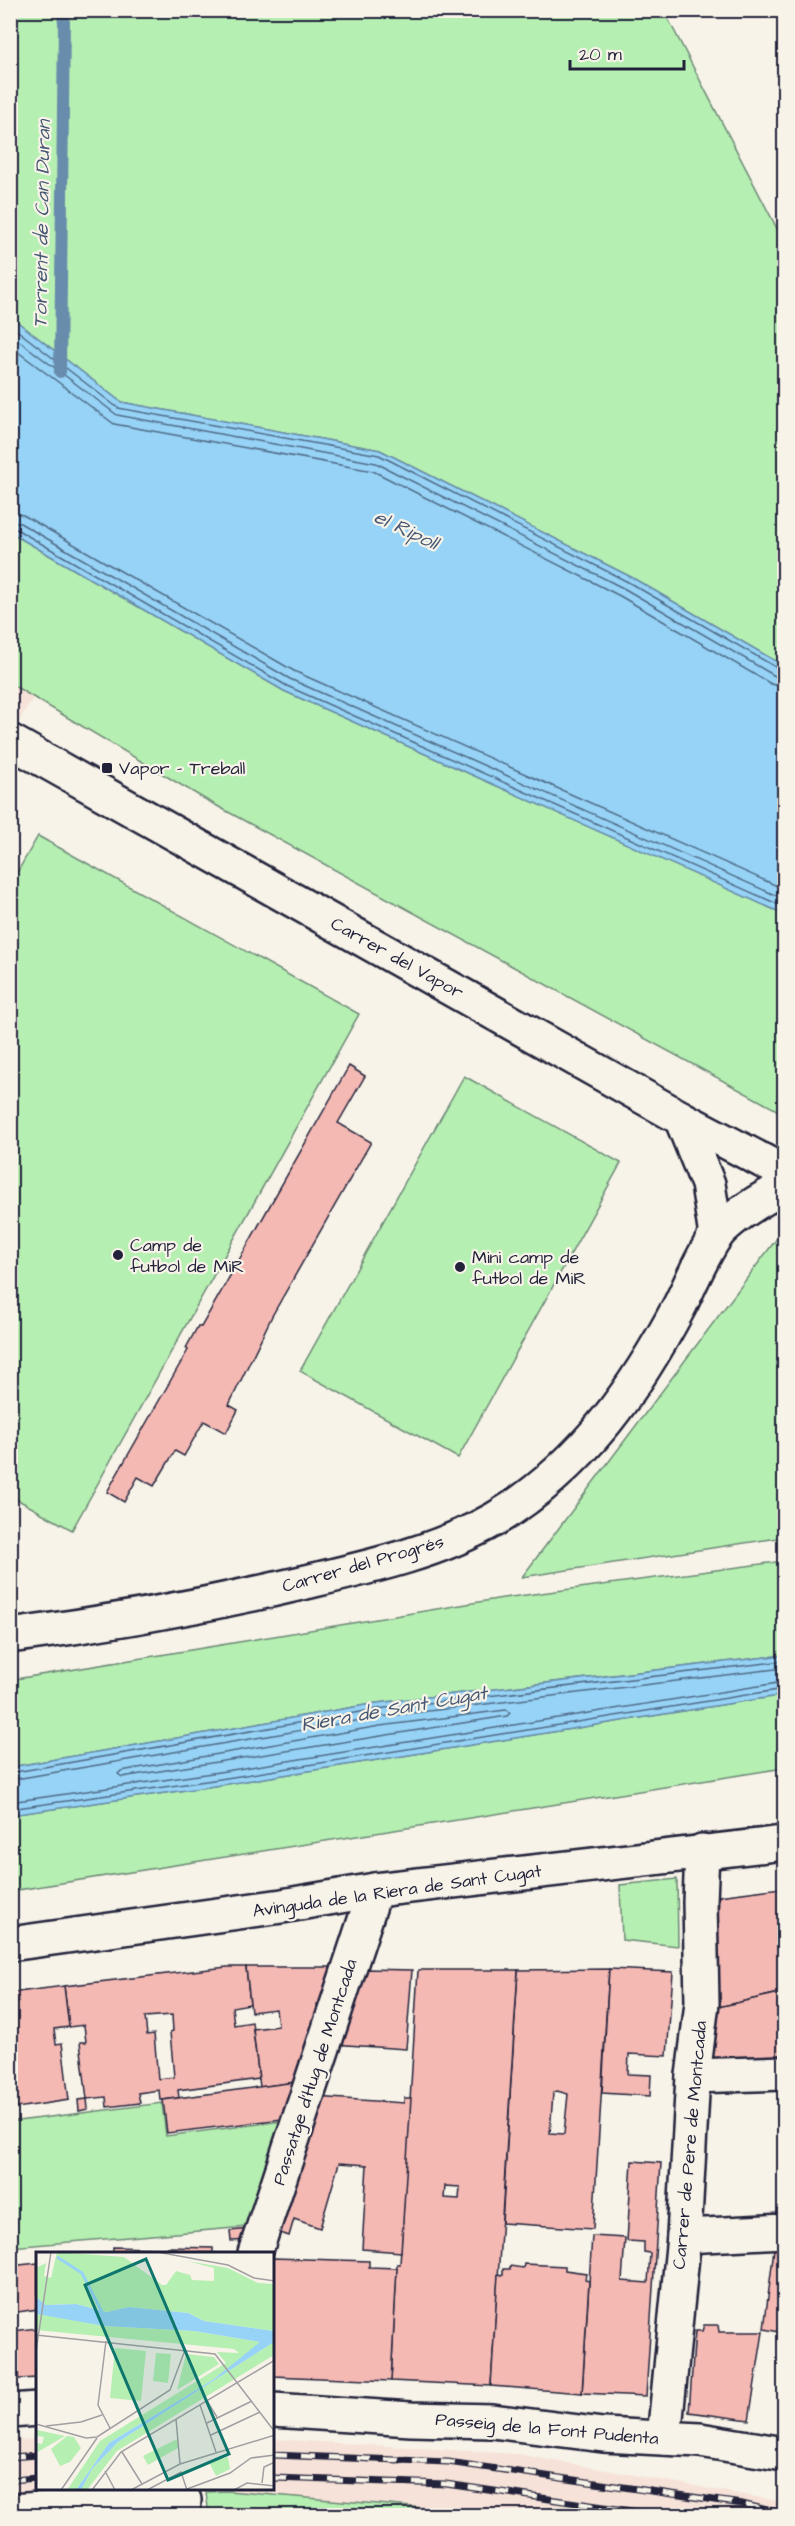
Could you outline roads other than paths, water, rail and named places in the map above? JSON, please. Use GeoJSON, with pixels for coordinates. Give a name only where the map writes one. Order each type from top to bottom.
{"type":"FeatureCollection","features":[{"type":"Feature","properties":{"kind":"street","name":"Carrer del Vapor"},"geometry":{"type":"LineString","coordinates":[[10,741],[681,1118],[771,1163],[784,1172]]}},
{"type":"Feature","properties":{"kind":"street"},"geometry":{"type":"LineString","coordinates":[[681,1118],[708,1184],[716,1236]]}},
{"type":"Feature","properties":{"kind":"street","name":"Carrer del Progrés"},"geometry":{"type":"LineString","coordinates":[[10,1636],[69,1628],[260,1593],[350,1572],[438,1546],[494,1519],[538,1489],[564,1466],[605,1422],[638,1376],[672,1320],[716,1236],[752,1205],[784,1188]]}},
{"type":"Feature","properties":{"kind":"street","name":"Avinguda de la Riera de Sant Cugat"},"geometry":{"type":"LineString","coordinates":[[10,1944],[282,1906],[375,1890],[784,1843]]}},
{"type":"Feature","properties":{"kind":"street","name":"Carrer de Pere de Montcada"},"geometry":{"type":"LineString","coordinates":[[664,2438],[684,2236],[693,2076],[702,2003],[700,1902],[702,1851]]}},
{"type":"Feature","properties":{"kind":"street","name":"Passatge d'Hug de Montcada"},"geometry":{"type":"LineString","coordinates":[[255,2252],[375,1890]]}},
{"type":"Feature","properties":{"kind":"street"},"geometry":{"type":"LineString","coordinates":[[693,2076],[784,2073]]}},
{"type":"Feature","properties":{"kind":"street"},"geometry":{"type":"LineString","coordinates":[[684,2236],[784,2231]]}},
{"type":"Feature","properties":{"kind":"street"},"geometry":{"type":"LineString","coordinates":[[10,2411],[36,2409]]}},
{"type":"Feature","properties":{"kind":"street","name":"Passeig de la Font Pudenta"},"geometry":{"type":"LineString","coordinates":[[274,2410],[411,2419],[492,2421],[603,2435],[700,2440],[784,2454]]}},
{"type":"Feature","properties":{"kind":"street"},"geometry":{"type":"LineString","coordinates":[[10,2511],[184,2508]]}},
{"type":"Feature","properties":{"kind":"water","name":"el Ripoll"},"geometry":{"type":"Polygon","coordinates":[[[11,317],[121,402],[380,450],[631,577],[784,666],[784,914],[284,691],[11,533],[11,317]]]}},
{"type":"Feature","properties":{"kind":"water","name":"Riera de Sant Cugat"},"geometry":{"type":"Polygon","coordinates":[[[784,1655],[784,1695],[221,1785],[11,1815],[11,1767],[377,1703],[784,1655]]]}},
{"type":"Feature","properties":{"kind":"waterway","name":"Torrent de Can Duran"},"geometry":{"type":"LineString","coordinates":[[60,372],[64,22],[62,10]]}},
{"type":"Feature","properties":{"kind":"railway"},"geometry":{"type":"LineString","coordinates":[[10,2457],[36,2455]]}},
{"type":"Feature","properties":{"kind":"railway"},"geometry":{"type":"LineString","coordinates":[[274,2455],[448,2462],[742,2504],[784,2514]]}},
{"type":"Feature","properties":{"kind":"railway"},"geometry":{"type":"LineString","coordinates":[[10,2480],[36,2478]]}},
{"type":"Feature","properties":{"kind":"railway"},"geometry":{"type":"LineString","coordinates":[[274,2478],[446,2484],[666,2516]]}},
{"type":"Feature","properties":{"kind":"place","name":"Vapor - Treball"},"geometry":{"type":"Point","coordinates":[107,768]}},
{"type":"Feature","properties":{"kind":"place","name":"Camp de futbol de MiR"},"geometry":{"type":"Point","coordinates":[118,1255]}},
{"type":"Feature","properties":{"kind":"place","name":"Mini camp de futbol de MiR"},"geometry":{"type":"Point","coordinates":[460,1267]}}]}
